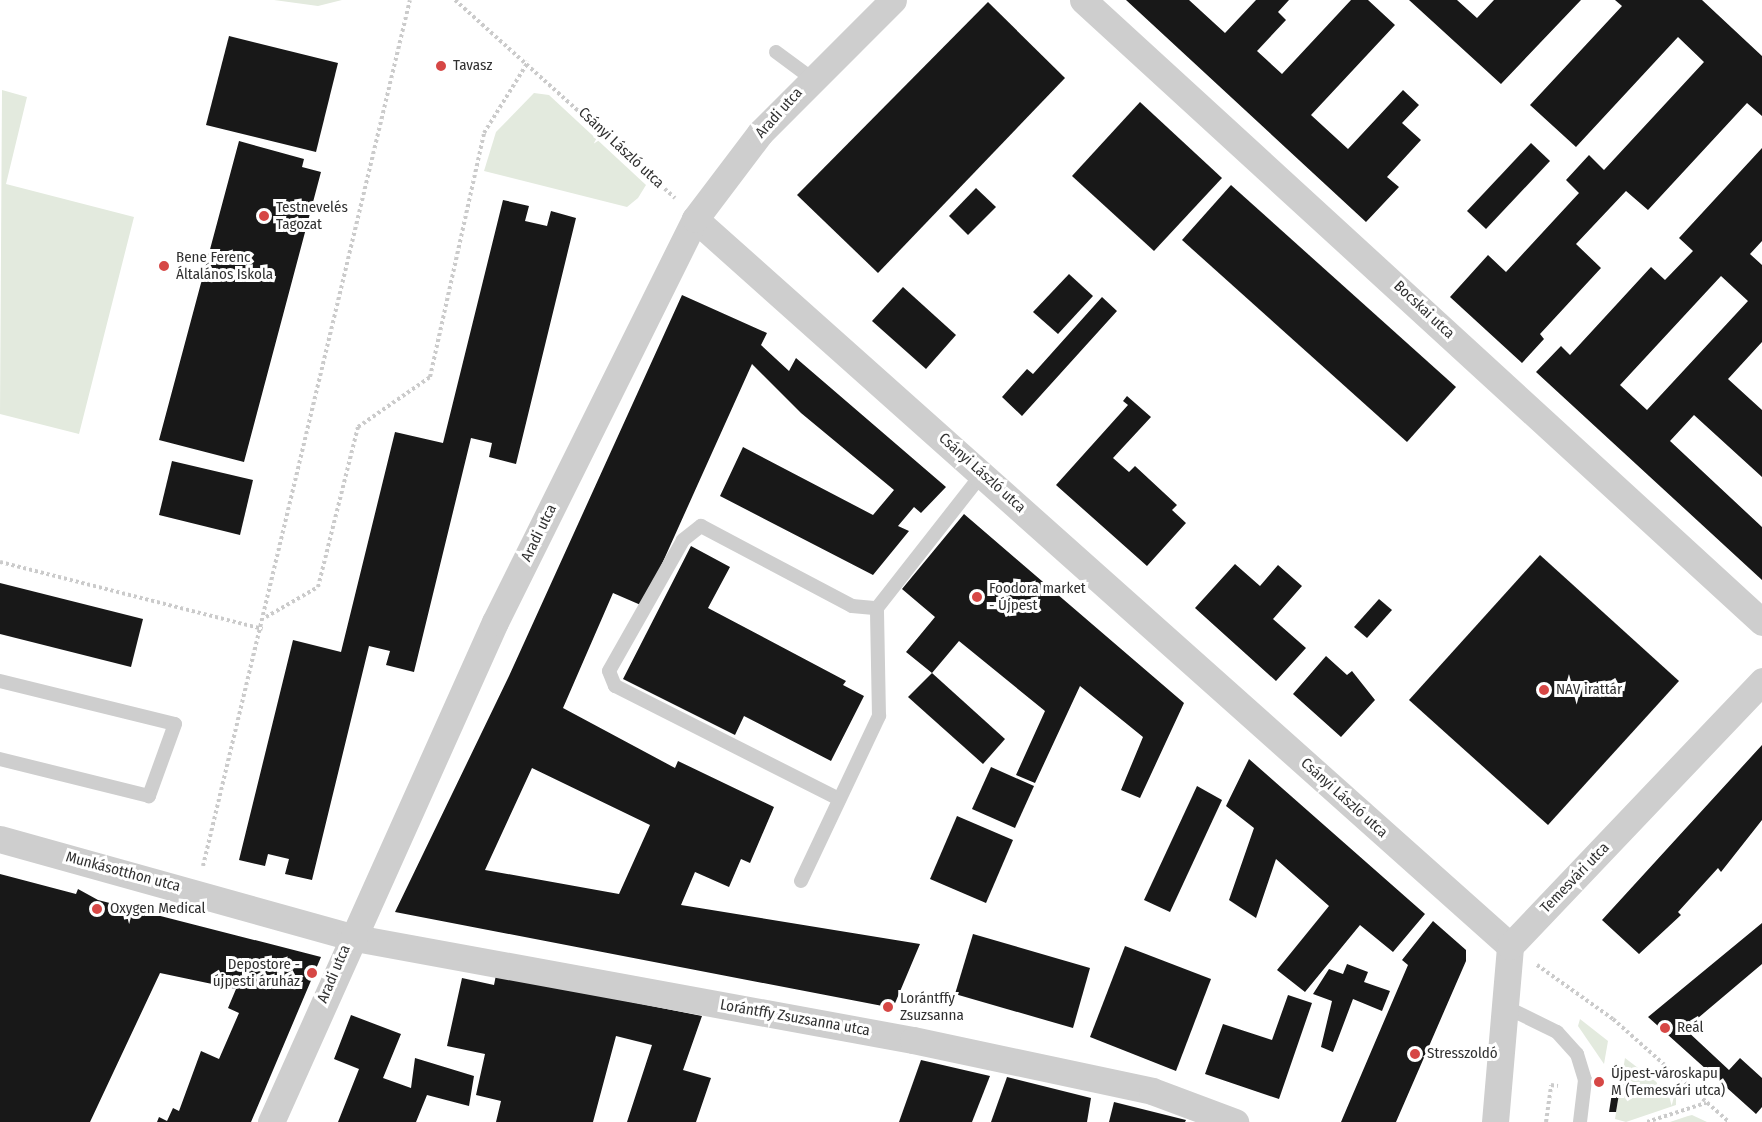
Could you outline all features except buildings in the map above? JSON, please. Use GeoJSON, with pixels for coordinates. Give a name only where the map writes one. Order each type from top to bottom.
{"type":"FeatureCollection","features":[{"type":"Feature","properties":{"kind":"street","name":"Aradi utca"},"geometry":{"type":"LineString","coordinates":[[271,1122],[350,937],[495,622],[695,219],[760,133],[811,78],[893,0]]}},
{"type":"Feature","properties":{"kind":"street","name":"Bocskai utca"},"geometry":{"type":"LineString","coordinates":[[1083,0],[1762,622]]}},
{"type":"Feature","properties":{"kind":"street","name":"Csányi László utca"},"geometry":{"type":"LineString","coordinates":[[695,219],[983,473],[1510,946]]}},
{"type":"Feature","properties":{"kind":"street","name":"Temesvári utca"},"geometry":{"type":"LineString","coordinates":[[1510,946],[1762,681]]}},
{"type":"Feature","properties":{"kind":"street","name":"Munkásotthon utca"},"geometry":{"type":"LineString","coordinates":[[0,839],[197,892],[350,937]]}},
{"type":"Feature","properties":{"kind":"street","name":"Lorántffy Zsuzsanna utca"},"geometry":{"type":"LineString","coordinates":[[350,937],[913,1040],[1152,1091],[1235,1122]]}},
{"type":"Feature","properties":{"kind":"street"},"geometry":{"type":"LineString","coordinates":[[1495,1122],[1508,1008],[1510,946]]}},
{"type":"Feature","properties":{"kind":"lane"},"geometry":{"type":"LineString","coordinates":[[776,52],[811,78]]}},
{"type":"Feature","properties":{"kind":"lane"},"geometry":{"type":"LineString","coordinates":[[801,881],[879,716],[877,608],[983,473]]}},
{"type":"Feature","properties":{"kind":"lane"},"geometry":{"type":"LineString","coordinates":[[839,800],[615,686],[609,671],[682,540],[701,526],[852,606],[877,608]]}},
{"type":"Feature","properties":{"kind":"lane"},"geometry":{"type":"LineString","coordinates":[[0,681],[175,724],[149,796],[0,759]]}},
{"type":"Feature","properties":{"kind":"lane"},"geometry":{"type":"LineString","coordinates":[[1508,1008],[1557,1032],[1577,1054],[1585,1080],[1580,1122]]}},
{"type":"Feature","properties":{"kind":"path"},"geometry":{"type":"LineString","coordinates":[[197,892],[266,617],[410,0]]}},
{"type":"Feature","properties":{"kind":"path","name":"Csányi László utca"},"geometry":{"type":"LineString","coordinates":[[455,0],[528,62],[695,219]]}},
{"type":"Feature","properties":{"kind":"path"},"geometry":{"type":"LineString","coordinates":[[266,617],[318,587],[358,427],[430,377],[484,133],[528,62]]}},
{"type":"Feature","properties":{"kind":"path"},"geometry":{"type":"LineString","coordinates":[[0,562],[263,629]]}},
{"type":"Feature","properties":{"kind":"path"},"geometry":{"type":"LineString","coordinates":[[1510,946],[1613,1019],[1729,1122]]}},
{"type":"Feature","properties":{"kind":"path"},"geometry":{"type":"LineString","coordinates":[[1546,1122],[1551,1084],[1558,1086]]}},
{"type":"Feature","properties":{"kind":"path"},"geometry":{"type":"LineString","coordinates":[[1647,1122],[1707,1102]]}},
{"type":"Feature","properties":{"kind":"shaded area"},"geometry":{"type":"Polygon","coordinates":[[[274,0],[342,0],[318,6],[274,0]]]}},
{"type":"Feature","properties":{"kind":"shaded area"},"geometry":{"type":"Polygon","coordinates":[[[2,90],[27,97],[6,184],[134,217],[79,434],[0,414],[2,90]]]}},
{"type":"Feature","properties":{"kind":"shaded area"},"geometry":{"type":"Polygon","coordinates":[[[534,93],[549,95],[646,185],[638,198],[627,207],[484,171],[496,132],[534,93]]]}},
{"type":"Feature","properties":{"kind":"shaded area"},"geometry":{"type":"Polygon","coordinates":[[[1580,1019],[1608,1041],[1604,1064],[1578,1026],[1580,1019]]]}},
{"type":"Feature","properties":{"kind":"shaded area"},"geometry":{"type":"Polygon","coordinates":[[[1625,1058],[1676,1097],[1676,1105],[1626,1122],[1615,1119],[1625,1058]]]}},
{"type":"Feature","properties":{"kind":"shaded area"},"geometry":{"type":"Polygon","coordinates":[[[1692,1115],[1707,1122],[1670,1122],[1688,1116],[1692,1115]]]}},
{"type":"Feature","properties":{"kind":"place","name":"Tavasz"},"geometry":{"type":"Point","coordinates":[441,66]}},
{"type":"Feature","properties":{"kind":"place","name":"Testnevelés Tagozat"},"geometry":{"type":"Point","coordinates":[264,216]}},
{"type":"Feature","properties":{"kind":"place","name":"Bene Ferenc Általános Iskola"},"geometry":{"type":"Point","coordinates":[164,266]}},
{"type":"Feature","properties":{"kind":"place","name":"Foodora market - Újpest"},"geometry":{"type":"Point","coordinates":[977,597]}},
{"type":"Feature","properties":{"kind":"place","name":"NAV irattár"},"geometry":{"type":"Point","coordinates":[1544,690]}},
{"type":"Feature","properties":{"kind":"place","name":"Oxygen Medical"},"geometry":{"type":"Point","coordinates":[97,909]}},
{"type":"Feature","properties":{"kind":"place","name":"Depostore - újpesti áruház"},"geometry":{"type":"Point","coordinates":[312,973]}},
{"type":"Feature","properties":{"kind":"place","name":"Lorántffy Zsuzsanna"},"geometry":{"type":"Point","coordinates":[888,1007]}},
{"type":"Feature","properties":{"kind":"place","name":"Reál"},"geometry":{"type":"Point","coordinates":[1665,1028]}},
{"type":"Feature","properties":{"kind":"place","name":"Stresszoldó"},"geometry":{"type":"Point","coordinates":[1415,1054]}},
{"type":"Feature","properties":{"kind":"place","name":"Újpest-városkapu M (Temesvári utca)"},"geometry":{"type":"Point","coordinates":[1599,1082]}}]}
